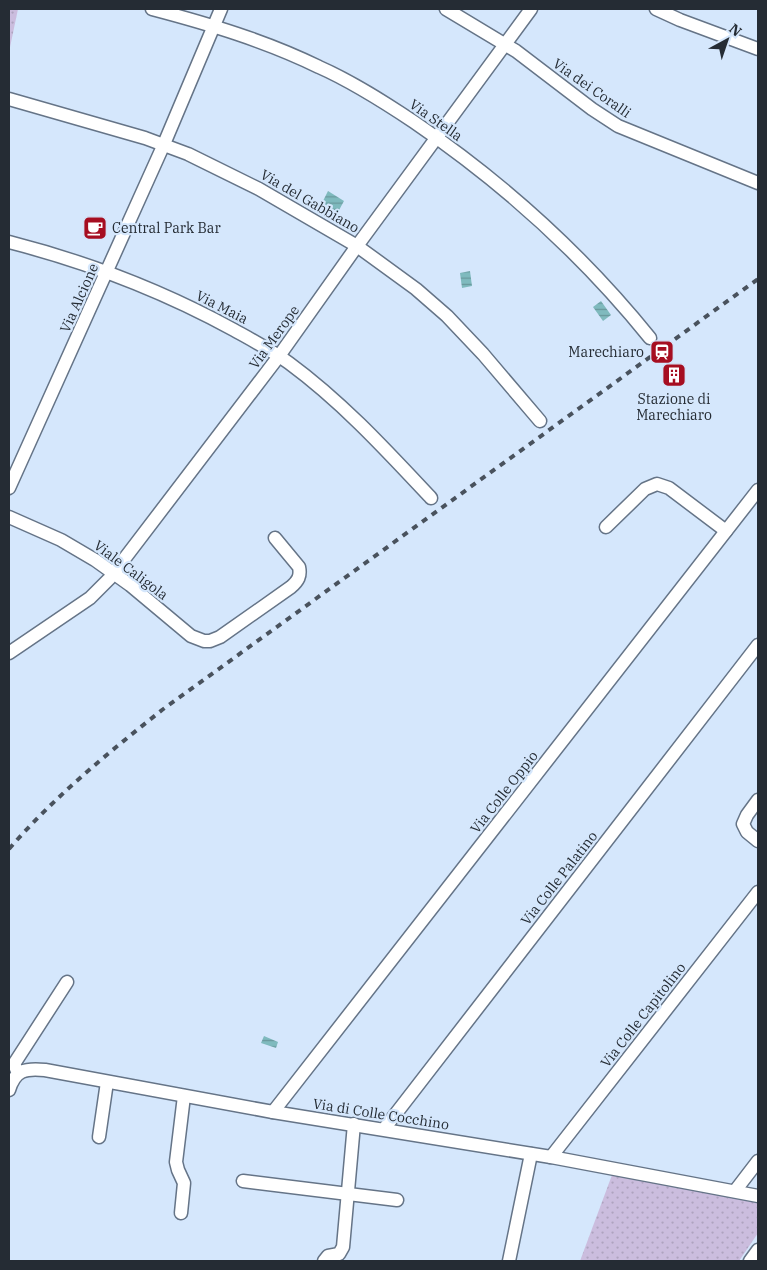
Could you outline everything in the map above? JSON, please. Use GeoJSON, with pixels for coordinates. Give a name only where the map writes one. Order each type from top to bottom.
{"type":"FeatureCollection","features":[{"type":"Feature","properties":{"kind":"street","name":"Via Stella"},"geometry":{"type":"LineString","coordinates":[[152,9],[214,26],[319,66],[368,93],[437,137],[511,196],[559,238],[650,338]]}},
{"type":"Feature","properties":{"kind":"street","name":"Via Alcione"},"geometry":{"type":"LineString","coordinates":[[9,488],[164,144],[221,9]]}},
{"type":"Feature","properties":{"kind":"street","name":"Via dei Coralli"},"geometry":{"type":"LineString","coordinates":[[446,9],[505,44],[618,126],[758,183]]}},
{"type":"Feature","properties":{"kind":"street","name":"Via Merope"},"geometry":{"type":"LineString","coordinates":[[9,653],[95,594],[114,573],[279,356],[357,246],[531,9]]}},
{"type":"Feature","properties":{"kind":"street"},"geometry":{"type":"LineString","coordinates":[[656,9],[758,49]]}},
{"type":"Feature","properties":{"kind":"street","name":"Via del Gabbiano"},"geometry":{"type":"LineString","coordinates":[[9,99],[164,144],[236,176],[357,246],[416,289],[447,316],[496,369],[540,421]]}},
{"type":"Feature","properties":{"kind":"street","name":"Via Maia"},"geometry":{"type":"LineString","coordinates":[[9,242],[107,272],[195,310],[279,356],[305,375],[355,418],[380,442],[431,498]]}},
{"type":"Feature","properties":{"kind":"street"},"geometry":{"type":"LineString","coordinates":[[606,527],[645,489],[657,484],[669,488],[726,531]]}},
{"type":"Feature","properties":{"kind":"street","name":"Via Colle Oppio"},"geometry":{"type":"LineString","coordinates":[[273,1112],[758,490]]}},
{"type":"Feature","properties":{"kind":"street","name":"Viale Caligola"},"geometry":{"type":"LineString","coordinates":[[9,517],[66,543],[114,573],[187,633],[204,641],[220,637],[291,587],[298,580],[300,572],[296,563],[275,538]]}},
{"type":"Feature","properties":{"kind":"street","name":"Via Colle Palatino"},"geometry":{"type":"LineString","coordinates":[[384,1129],[758,645]]}},
{"type":"Feature","properties":{"kind":"street"},"geometry":{"type":"LineString","coordinates":[[758,800],[747,814],[743,824],[747,832],[758,841]]}},
{"type":"Feature","properties":{"kind":"street","name":"Via Colle Capitolino"},"geometry":{"type":"LineString","coordinates":[[551,1157],[758,892]]}},
{"type":"Feature","properties":{"kind":"street"},"geometry":{"type":"LineString","coordinates":[[9,1090],[14,1067],[67,982]]}},
{"type":"Feature","properties":{"kind":"street","name":"Via di Colle Cocchino"},"geometry":{"type":"LineString","coordinates":[[14,1067],[273,1112],[551,1157],[758,1196]]}},
{"type":"Feature","properties":{"kind":"street"},"geometry":{"type":"LineString","coordinates":[[99,1137],[107,1082]]}},
{"type":"Feature","properties":{"kind":"street"},"geometry":{"type":"LineString","coordinates":[[181,1213],[184,1183],[176,1162],[184,1096]]}},
{"type":"Feature","properties":{"kind":"street"},"geometry":{"type":"LineString","coordinates":[[324,1261],[326,1258],[336,1256],[342,1251],[354,1124]]}},
{"type":"Feature","properties":{"kind":"street"},"geometry":{"type":"LineString","coordinates":[[509,1261],[531,1154]]}},
{"type":"Feature","properties":{"kind":"street"},"geometry":{"type":"LineString","coordinates":[[735,1191],[758,1161]]}},
{"type":"Feature","properties":{"kind":"street"},"geometry":{"type":"LineString","coordinates":[[243,1181],[397,1200]]}},
{"type":"Feature","properties":{"kind":"street"},"geometry":{"type":"LineString","coordinates":[[750,1261],[758,1250]]}},
{"type":"Feature","properties":{"kind":"shaded area"},"geometry":{"type":"Polygon","coordinates":[[[9,9],[18,9],[9,52],[9,9]]]}},
{"type":"Feature","properties":{"kind":"shaded area"},"geometry":{"type":"Polygon","coordinates":[[[328,191],[344,201],[338,212],[322,203],[328,191]]]}},
{"type":"Feature","properties":{"kind":"shaded area"},"geometry":{"type":"Polygon","coordinates":[[[470,271],[472,286],[462,288],[460,273],[470,271]]]}},
{"type":"Feature","properties":{"kind":"shaded area"},"geometry":{"type":"Polygon","coordinates":[[[601,301],[611,315],[603,321],[593,307],[601,301]]]}},
{"type":"Feature","properties":{"kind":"shaded area"},"geometry":{"type":"Polygon","coordinates":[[[264,1036],[278,1042],[276,1048],[261,1043],[264,1036]]]}},
{"type":"Feature","properties":{"kind":"shaded area"},"geometry":{"type":"Polygon","coordinates":[[[612,1175],[758,1203],[758,1233],[739,1261],[580,1261],[612,1175]]]}},
{"type":"Feature","properties":{"kind":"railway"},"geometry":{"type":"LineString","coordinates":[[9,849],[44,811],[102,759],[162,710],[758,279]]}},
{"type":"Feature","properties":{"kind":"place","name":"Central Park Bar"},"geometry":{"type":"Point","coordinates":[95,228]}},
{"type":"Feature","properties":{"kind":"place","name":"Marechiaro"},"geometry":{"type":"Point","coordinates":[662,352]}},
{"type":"Feature","properties":{"kind":"place","name":"Stazione di Marechiaro"},"geometry":{"type":"Point","coordinates":[674,375]}}]}
